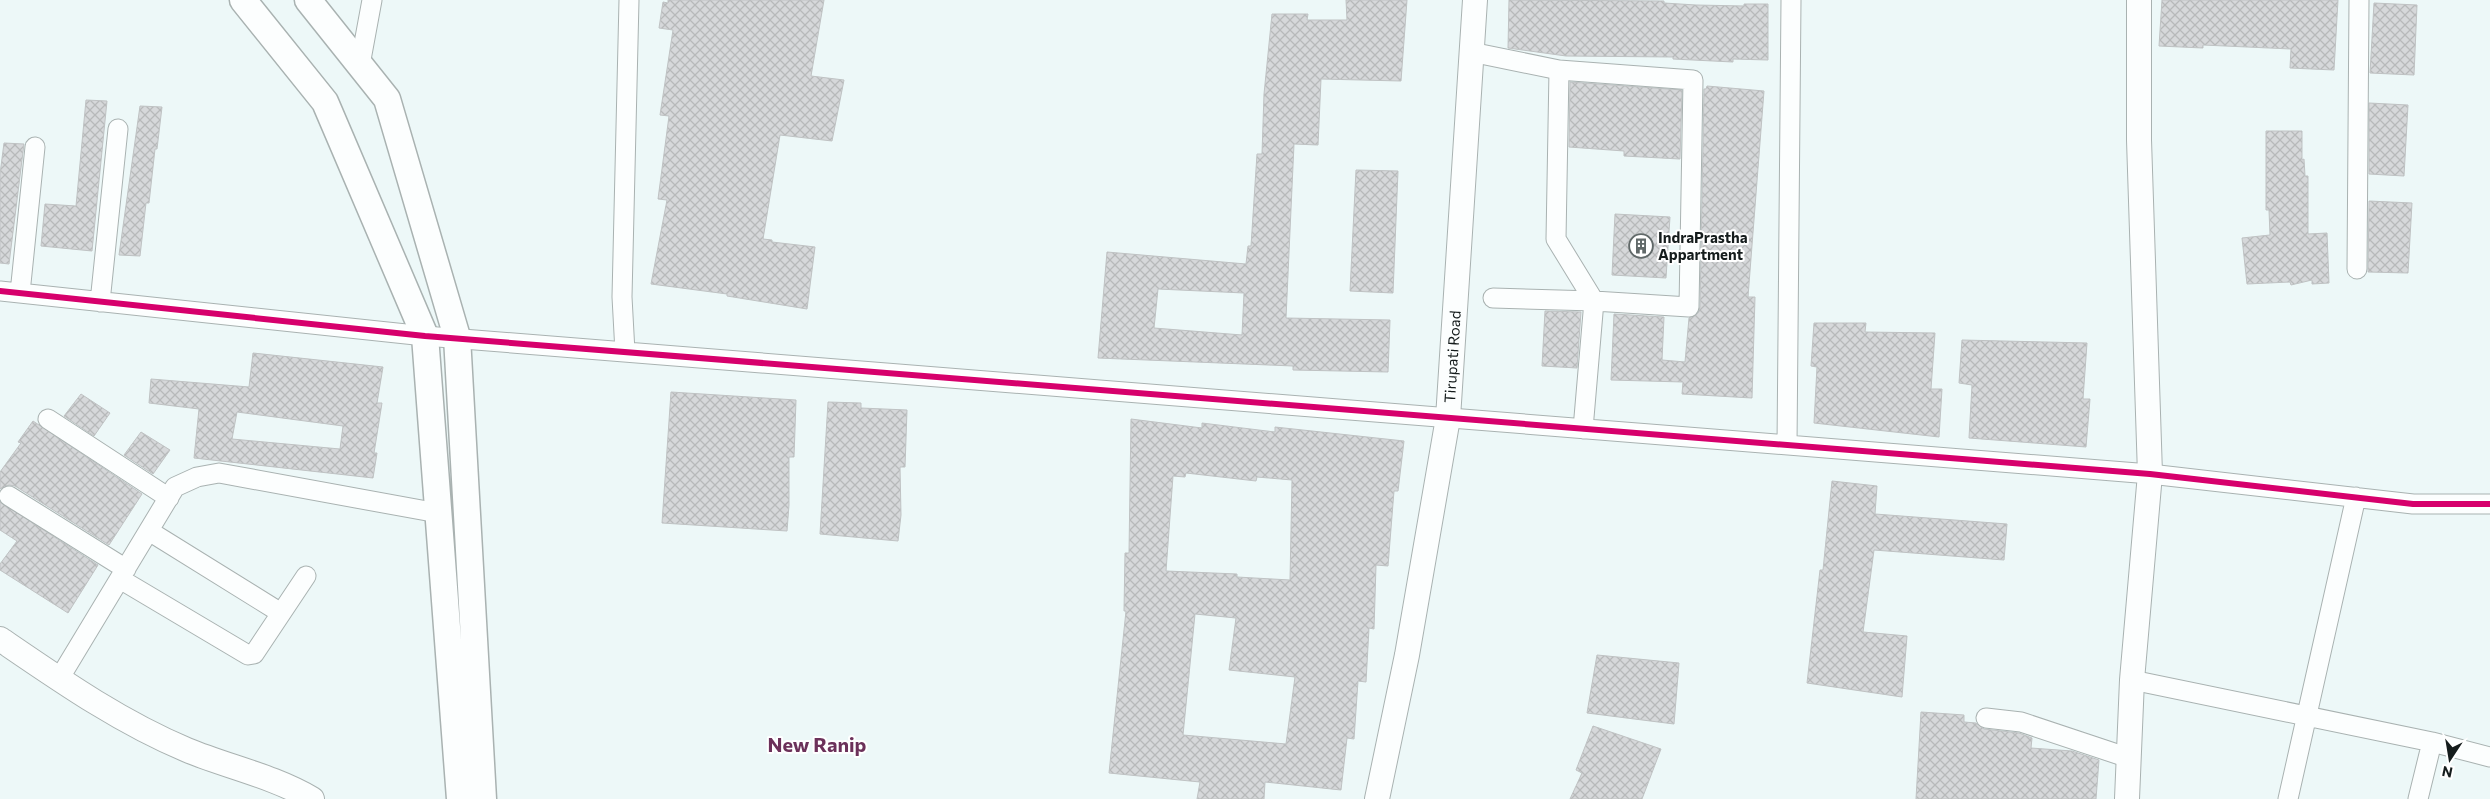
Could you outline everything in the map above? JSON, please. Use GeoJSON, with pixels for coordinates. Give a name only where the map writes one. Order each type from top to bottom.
{"type":"FeatureCollection","features":[{"type":"Feature","properties":{"kind":"main road"},"geometry":{"type":"LineString","coordinates":[[243,0],[324,102],[425,336],[460,799]]}},
{"type":"Feature","properties":{"kind":"main road"},"geometry":{"type":"LineString","coordinates":[[308,0],[387,99],[456,337],[483,799]]}},
{"type":"Feature","properties":{"kind":"street"},"geometry":{"type":"LineString","coordinates":[[360,65],[372,0]]}},
{"type":"Feature","properties":{"kind":"street"},"geometry":{"type":"LineString","coordinates":[[625,352],[622,297],[629,0]]}},
{"type":"Feature","properties":{"kind":"street","name":"Tirupati Road"},"geometry":{"type":"LineString","coordinates":[[1377,799],[1407,655],[1448,418],[1475,0]]}},
{"type":"Feature","properties":{"kind":"street"},"geometry":{"type":"LineString","coordinates":[[1787,445],[1791,0]]}},
{"type":"Feature","properties":{"kind":"street"},"geometry":{"type":"LineString","coordinates":[[2127,799],[2132,680],[2150,474],[2139,140],[2139,0]]}},
{"type":"Feature","properties":{"kind":"street"},"geometry":{"type":"LineString","coordinates":[[2357,269],[2360,0]]}},
{"type":"Feature","properties":{"kind":"street"},"geometry":{"type":"LineString","coordinates":[[1472,52],[1559,70],[1693,80],[1689,307],[1493,298]]}},
{"type":"Feature","properties":{"kind":"street"},"geometry":{"type":"LineString","coordinates":[[1559,70],[1556,238],[1594,302],[1583,429]]}},
{"type":"Feature","properties":{"kind":"street"},"geometry":{"type":"LineString","coordinates":[[100,302],[118,129]]}},
{"type":"Feature","properties":{"kind":"street"},"geometry":{"type":"LineString","coordinates":[[20,293],[35,147]]}},
{"type":"Feature","properties":{"kind":"street"},"geometry":{"type":"LineString","coordinates":[[0,291],[425,336],[2150,474],[2413,504],[2490,504]]}},
{"type":"Feature","properties":{"kind":"street"},"geometry":{"type":"LineString","coordinates":[[48,419],[169,498]]}},
{"type":"Feature","properties":{"kind":"street"},"geometry":{"type":"LineString","coordinates":[[59,679],[175,487],[197,477],[219,473],[438,513]]}},
{"type":"Feature","properties":{"kind":"street"},"geometry":{"type":"LineString","coordinates":[[9,496],[123,574],[248,655],[254,654],[306,576]]}},
{"type":"Feature","properties":{"kind":"street"},"geometry":{"type":"LineString","coordinates":[[2288,799],[2305,716],[2356,497]]}},
{"type":"Feature","properties":{"kind":"street"},"geometry":{"type":"LineString","coordinates":[[149,531],[280,613]]}},
{"type":"Feature","properties":{"kind":"street"},"geometry":{"type":"LineString","coordinates":[[0,639],[59,679],[142,730],[188,751],[257,774],[312,799]]}},
{"type":"Feature","properties":{"kind":"street"},"geometry":{"type":"LineString","coordinates":[[2132,680],[2432,742],[2490,757]]}},
{"type":"Feature","properties":{"kind":"street"},"geometry":{"type":"LineString","coordinates":[[1986,718],[2021,722],[2129,758]]}},
{"type":"Feature","properties":{"kind":"street"},"geometry":{"type":"LineString","coordinates":[[2418,799],[2432,742]]}},
{"type":"Feature","properties":{"kind":"building"},"geometry":{"type":"Polygon","coordinates":[[[668,0],[824,0],[811,76],[844,80],[832,141],[780,135],[763,239],[772,240],[772,242],[815,247],[807,309],[727,296],[727,294],[651,284],[667,200],[658,199],[669,116],[660,115],[673,30],[659,28],[663,2],[668,3],[668,0]]]}},
{"type":"Feature","properties":{"kind":"building"},"geometry":{"type":"Polygon","coordinates":[[[1346,0],[1407,0],[1401,81],[1321,79],[1318,145],[1294,144],[1286,318],[1390,320],[1388,372],[1293,370],[1293,366],[1098,358],[1107,252],[1246,264],[1248,246],[1251,246],[1257,154],[1262,154],[1264,94],[1272,14],[1308,14],[1307,20],[1347,20],[1346,0]],[[1158,289],[1154,328],[1242,335],[1244,293],[1158,289]]]}},
{"type":"Feature","properties":{"kind":"building"},"geometry":{"type":"Polygon","coordinates":[[[1509,0],[1664,1],[1664,3],[1696,5],[1744,6],[1744,4],[1768,4],[1768,60],[1733,59],[1733,62],[1673,59],[1673,57],[1566,56],[1508,48],[1509,0]]]}},
{"type":"Feature","properties":{"kind":"building"},"geometry":{"type":"Polygon","coordinates":[[[2162,0],[2338,0],[2334,70],[2290,68],[2291,49],[2203,45],[2203,48],[2159,46],[2162,0]]]}},
{"type":"Feature","properties":{"kind":"building"},"geometry":{"type":"Polygon","coordinates":[[[2374,3],[2417,5],[2414,75],[2370,73],[2374,3]]]}},
{"type":"Feature","properties":{"kind":"building"},"geometry":{"type":"Polygon","coordinates":[[[1570,82],[1682,90],[1680,159],[1624,156],[1624,151],[1569,147],[1570,82]]]}},
{"type":"Feature","properties":{"kind":"building"},"geometry":{"type":"Polygon","coordinates":[[[1707,86],[1764,91],[1748,297],[1755,297],[1752,398],[1682,394],[1683,382],[1611,380],[1614,314],[1664,317],[1662,360],[1685,362],[1689,318],[1698,313],[1700,307],[1704,89],[1707,86]]]}},
{"type":"Feature","properties":{"kind":"building"},"geometry":{"type":"Polygon","coordinates":[[[86,100],[107,101],[92,251],[41,246],[45,204],[76,206],[86,100]]]}},
{"type":"Feature","properties":{"kind":"building"},"geometry":{"type":"Polygon","coordinates":[[[2369,103],[2408,105],[2404,176],[2369,174],[2369,103]]]}},
{"type":"Feature","properties":{"kind":"building"},"geometry":{"type":"Polygon","coordinates":[[[140,106],[162,107],[157,149],[155,149],[149,203],[146,203],[140,256],[119,255],[140,106]]]}},
{"type":"Feature","properties":{"kind":"building"},"geometry":{"type":"Polygon","coordinates":[[[2266,131],[2302,131],[2302,160],[2304,159],[2305,176],[2308,176],[2308,234],[2327,233],[2329,283],[2312,284],[2312,280],[2291,285],[2290,282],[2247,284],[2242,238],[2270,235],[2269,210],[2266,210],[2266,131]]]}},
{"type":"Feature","properties":{"kind":"building"},"geometry":{"type":"Polygon","coordinates":[[[4,143],[24,144],[9,264],[0,263],[0,174],[4,143]]]}},
{"type":"Feature","properties":{"kind":"building"},"geometry":{"type":"Polygon","coordinates":[[[1356,170],[1398,171],[1393,293],[1350,291],[1356,170]]]}},
{"type":"Feature","properties":{"kind":"building"},"geometry":{"type":"Polygon","coordinates":[[[2369,201],[2412,203],[2408,273],[2368,272],[2369,201]]]}},
{"type":"Feature","properties":{"kind":"building","name":"IndraPrastha Appartment"},"geometry":{"type":"Polygon","coordinates":[[[1615,214],[1670,217],[1666,278],[1612,275],[1615,214]]]}},
{"type":"Feature","properties":{"kind":"building"},"geometry":{"type":"Polygon","coordinates":[[[1545,311],[1581,312],[1577,368],[1542,366],[1545,311]]]}},
{"type":"Feature","properties":{"kind":"building"},"geometry":{"type":"Polygon","coordinates":[[[1814,323],[1866,323],[1865,332],[1935,333],[1931,389],[1942,389],[1939,437],[1814,423],[1817,367],[1811,366],[1814,323]]]}},
{"type":"Feature","properties":{"kind":"building"},"geometry":{"type":"Polygon","coordinates":[[[1962,340],[2087,343],[2083,399],[2090,399],[2086,447],[1969,438],[1972,385],[1959,383],[1962,340]]]}},
{"type":"Feature","properties":{"kind":"building"},"geometry":{"type":"Polygon","coordinates":[[[253,353],[383,367],[377,403],[382,403],[374,453],[377,453],[373,478],[194,458],[199,409],[149,403],[151,379],[249,387],[253,353]],[[237,412],[232,439],[340,449],[343,426],[237,412]]]}},
{"type":"Feature","properties":{"kind":"building"},"geometry":{"type":"Polygon","coordinates":[[[671,392],[796,400],[794,457],[789,457],[787,531],[662,523],[671,392]]]}},
{"type":"Feature","properties":{"kind":"building"},"geometry":{"type":"Polygon","coordinates":[[[81,394],[110,413],[94,436],[64,416],[81,394]]]}},
{"type":"Feature","properties":{"kind":"building"},"geometry":{"type":"Polygon","coordinates":[[[828,402],[861,403],[861,408],[907,410],[905,467],[900,467],[901,515],[898,541],[820,534],[828,402]]]}},
{"type":"Feature","properties":{"kind":"building"},"geometry":{"type":"Polygon","coordinates":[[[1131,419],[1202,428],[1202,423],[1275,432],[1275,427],[1404,441],[1398,491],[1394,491],[1388,566],[1376,565],[1374,629],[1369,628],[1366,682],[1358,681],[1354,739],[1347,738],[1341,790],[1265,782],[1264,799],[1197,799],[1200,782],[1109,773],[1126,611],[1124,611],[1125,553],[1129,553],[1131,419]],[[1186,473],[1185,477],[1173,476],[1166,571],[1237,574],[1237,577],[1290,580],[1292,480],[1257,477],[1256,481],[1186,473]],[[1195,614],[1183,735],[1286,744],[1295,677],[1229,670],[1236,618],[1195,614]]]}},
{"type":"Feature","properties":{"kind":"building"},"geometry":{"type":"Polygon","coordinates":[[[33,421],[142,494],[109,545],[15,486],[9,485],[0,489],[0,472],[21,443],[18,442],[33,421]]]}},
{"type":"Feature","properties":{"kind":"building"},"geometry":{"type":"Polygon","coordinates":[[[141,432],[170,450],[153,474],[124,455],[141,432]]]}},
{"type":"Feature","properties":{"kind":"building"},"geometry":{"type":"Polygon","coordinates":[[[1832,481],[1877,486],[1875,514],[2007,524],[2004,560],[1874,550],[1863,632],[1907,636],[1902,697],[1807,683],[1820,570],[1823,570],[1832,481]]]}},
{"type":"Feature","properties":{"kind":"building"},"geometry":{"type":"Polygon","coordinates":[[[0,502],[98,565],[68,613],[0,570],[0,564],[17,541],[0,530],[0,502]]]}},
{"type":"Feature","properties":{"kind":"building"},"geometry":{"type":"Polygon","coordinates":[[[1597,655],[1679,663],[1674,724],[1587,713],[1597,655]]]}},
{"type":"Feature","properties":{"kind":"building"},"geometry":{"type":"Polygon","coordinates":[[[1921,712],[1964,715],[1964,722],[1976,723],[1984,729],[2019,733],[2032,738],[2031,748],[2072,751],[2099,760],[2096,799],[1916,799],[1921,712]]]}},
{"type":"Feature","properties":{"kind":"building"},"geometry":{"type":"Polygon","coordinates":[[[1593,726],[1661,749],[1642,799],[1570,799],[1582,773],[1576,770],[1593,726]]]}},
{"type":"Feature","properties":{"kind":"cycle path"},"geometry":{"type":"LineString","coordinates":[[0,291],[425,336],[2150,474],[2413,504],[2490,504]]}},
{"type":"Feature","properties":{"kind":"place","name":"IndraPrastha Appartment"},"geometry":{"type":"Point","coordinates":[1641,246]}},
{"type":"Feature","properties":{"kind":"district","name":"New Ranip"},"geometry":{"type":"Point","coordinates":[817,744]}}]}
